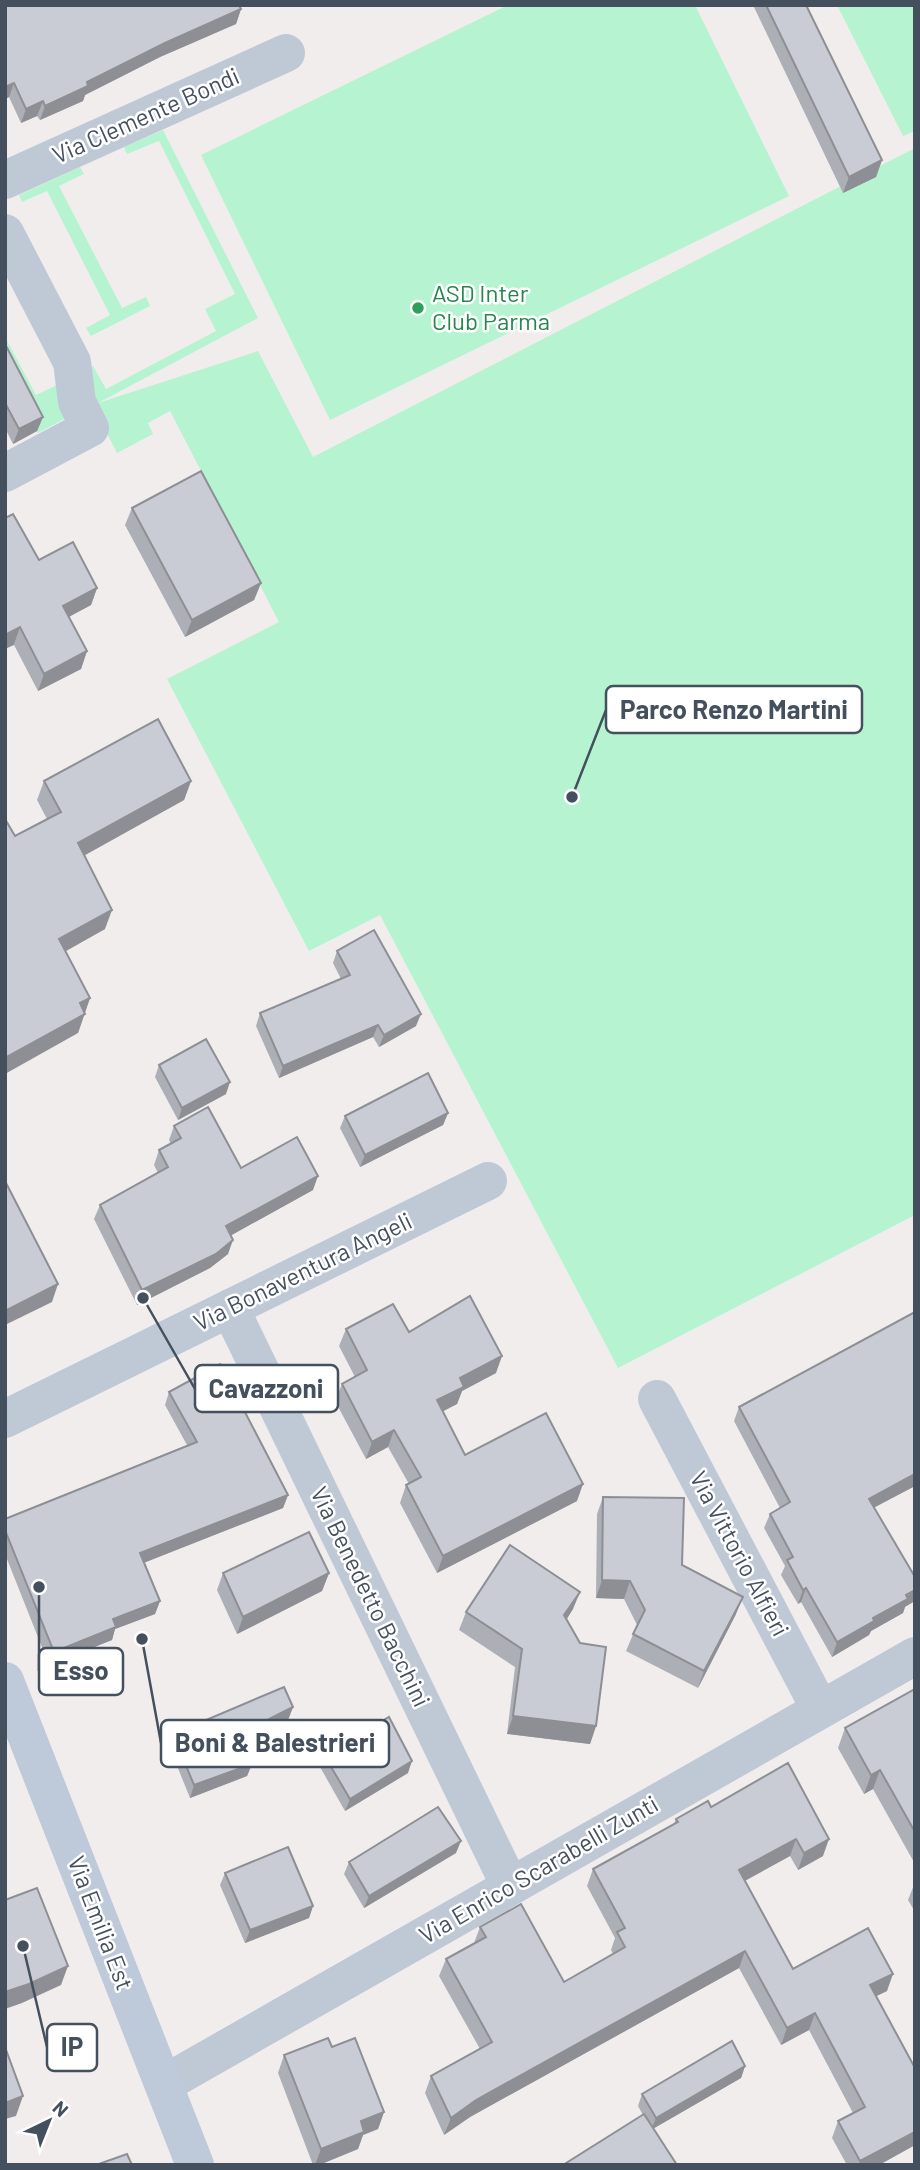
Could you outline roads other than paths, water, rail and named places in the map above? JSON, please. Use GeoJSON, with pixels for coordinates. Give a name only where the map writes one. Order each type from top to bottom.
{"type":"FeatureCollection","features":[{"type":"Feature","properties":{"kind":"main road","name":"Via Emilia Est"},"geometry":{"type":"LineString","coordinates":[[5,1681],[195,2165]]}},
{"type":"Feature","properties":{"kind":"street","name":"Via Clemente Bondi"},"geometry":{"type":"LineString","coordinates":[[5,180],[286,53]]}},
{"type":"Feature","properties":{"kind":"street"},"geometry":{"type":"LineString","coordinates":[[5,233],[72,362],[76,402],[90,428],[5,473]]}},
{"type":"Feature","properties":{"kind":"street","name":"Via Bonaventura Angeli"},"geometry":{"type":"LineString","coordinates":[[5,1419],[488,1181]]}},
{"type":"Feature","properties":{"kind":"street","name":"Via Benedetto Bacchini"},"geometry":{"type":"LineString","coordinates":[[230,1308],[510,1886]]}},
{"type":"Feature","properties":{"kind":"street","name":"Via Vittorio Alfieri"},"geometry":{"type":"LineString","coordinates":[[657,1399],[820,1709]]}},
{"type":"Feature","properties":{"kind":"street","name":"Via Enrico Scarabelli Zunti"},"geometry":{"type":"LineString","coordinates":[[164,2084],[915,1656]]}},
{"type":"Feature","properties":{"kind":"place","name":"ASD Inter Club Parma"},"geometry":{"type":"Point","coordinates":[418,308]}},
{"type":"Feature","properties":{"kind":"place","name":"Parco Renzo Martini"},"geometry":{"type":"Point","coordinates":[572,797]}},
{"type":"Feature","properties":{"kind":"place","name":"Cavazzoni"},"geometry":{"type":"Point","coordinates":[143,1298]}},
{"type":"Feature","properties":{"kind":"place","name":"Esso"},"geometry":{"type":"Point","coordinates":[39,1587]}},
{"type":"Feature","properties":{"kind":"place","name":"Boni & Balestrieri"},"geometry":{"type":"Point","coordinates":[142,1639]}},
{"type":"Feature","properties":{"kind":"place","name":"IP"},"geometry":{"type":"Point","coordinates":[23,1946]}}]}
